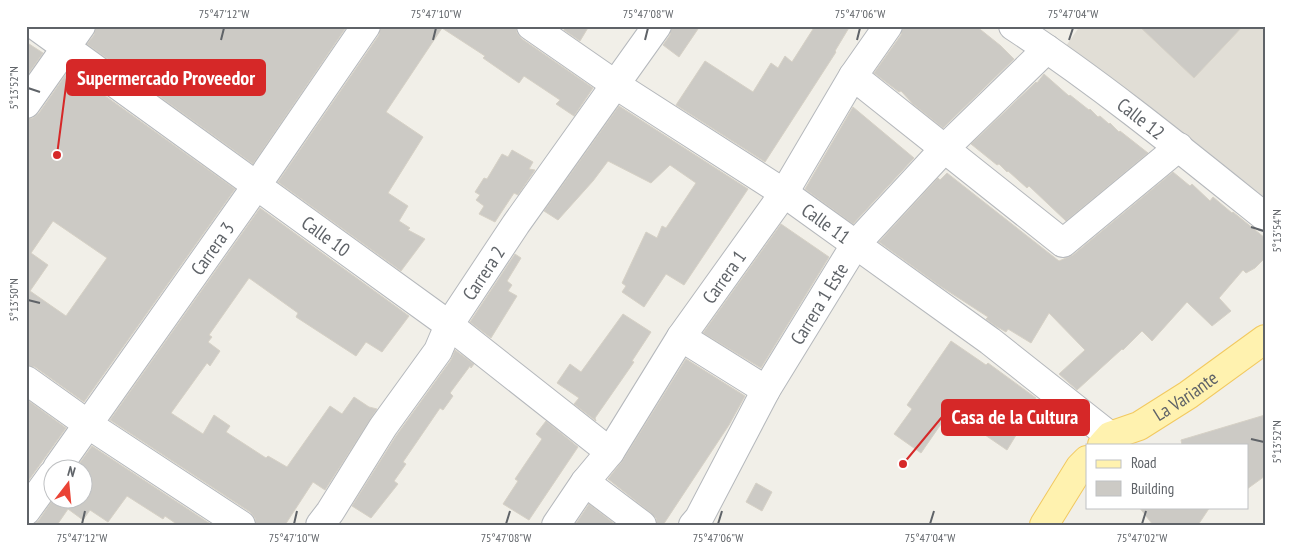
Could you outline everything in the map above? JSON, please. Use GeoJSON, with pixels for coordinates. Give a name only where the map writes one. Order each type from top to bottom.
{"type":"FeatureCollection","features":[{"type":"Feature","properties":{"kind":"main road","name":"La Variante"},"geometry":{"type":"LineString","coordinates":[[1106,440],[1140,426],[1188,395],[1265,339]]}},
{"type":"Feature","properties":{"kind":"main road"},"geometry":{"type":"LineString","coordinates":[[1044,525],[1080,467],[1086,461]]}},
{"type":"Feature","properties":{"kind":"street","name":"Calle 10"},"geometry":{"type":"LineString","coordinates":[[36,26],[73,37],[257,185],[449,325],[610,452]]}},
{"type":"Feature","properties":{"kind":"street","name":"Carrera 3"},"geometry":{"type":"LineString","coordinates":[[64,458],[257,185],[366,26]]}},
{"type":"Feature","properties":{"kind":"street","name":"Calle 11"},"geometry":{"type":"LineString","coordinates":[[531,26],[616,85],[784,193],[990,341],[1106,440]]}},
{"type":"Feature","properties":{"kind":"street","name":"Carrera 2"},"geometry":{"type":"LineString","coordinates":[[320,525],[383,427],[438,351],[449,325],[516,224],[657,26]]}},
{"type":"Feature","properties":{"kind":"street","name":"Carrera 1"},"geometry":{"type":"LineString","coordinates":[[556,525],[585,482],[610,452],[680,337],[784,193],[853,76],[888,26]]}},
{"type":"Feature","properties":{"kind":"street","name":"Calle 12"},"geometry":{"type":"LineString","coordinates":[[1013,26],[1179,147],[1265,217]]}},
{"type":"Feature","properties":{"kind":"street"},"geometry":{"type":"LineString","coordinates":[[26,104],[73,37]]}},
{"type":"Feature","properties":{"kind":"street","name":"Carrera 1 Este"},"geometry":{"type":"LineString","coordinates":[[701,523],[766,390],[855,245],[944,149],[1047,49]]}},
{"type":"Feature","properties":{"kind":"street"},"geometry":{"type":"LineString","coordinates":[[853,76],[1063,243],[1179,147]]}},
{"type":"Feature","properties":{"kind":"street"},"geometry":{"type":"LineString","coordinates":[[680,337],[766,390]]}},
{"type":"Feature","properties":{"kind":"street"},"geometry":{"type":"LineString","coordinates":[[26,380],[89,425],[240,525]]}},
{"type":"Feature","properties":{"kind":"street"},"geometry":{"type":"LineString","coordinates":[[585,482],[642,525]]}},
{"type":"Feature","properties":{"kind":"street"},"geometry":{"type":"LineString","coordinates":[[26,511],[42,489]]}},
{"type":"Feature","properties":{"kind":"shaded area"},"geometry":{"type":"Polygon","coordinates":[[[1080,26],[1265,26],[1265,206],[1066,46],[1080,26]]]}},
{"type":"Feature","properties":{"kind":"building"},"geometry":{"type":"Polygon","coordinates":[[[96,26],[347,26],[253,164],[87,44],[94,35],[96,26]]]}},
{"type":"Feature","properties":{"kind":"building"},"geometry":{"type":"Polygon","coordinates":[[[381,26],[516,26],[517,33],[522,39],[593,88],[574,116],[556,104],[560,100],[524,76],[519,83],[483,58],[485,56],[442,28],[386,112],[423,137],[388,193],[408,206],[399,221],[410,228],[408,230],[425,239],[401,271],[278,182],[379,35],[381,26]]]}},
{"type":"Feature","properties":{"kind":"building"},"geometry":{"type":"Polygon","coordinates":[[[566,26],[589,26],[580,41],[564,30],[566,26]]]}},
{"type":"Feature","properties":{"kind":"building"},"geometry":{"type":"Polygon","coordinates":[[[672,26],[700,26],[679,57],[663,45],[670,35],[672,26]]]}},
{"type":"Feature","properties":{"kind":"building"},"geometry":{"type":"Polygon","coordinates":[[[815,26],[850,26],[836,52],[765,162],[676,105],[705,61],[753,92],[771,63],[778,68],[785,56],[792,62],[815,26]]]}},
{"type":"Feature","properties":{"kind":"building"},"geometry":{"type":"Polygon","coordinates":[[[903,26],[976,26],[1014,59],[943,128],[913,104],[901,91],[899,92],[874,73],[901,35],[903,26]]]}},
{"type":"Feature","properties":{"kind":"building"},"geometry":{"type":"Polygon","coordinates":[[[1139,26],[1243,26],[1194,78],[1139,26]]]}},
{"type":"Feature","properties":{"kind":"building"},"geometry":{"type":"Polygon","coordinates":[[[26,42],[43,53],[26,77],[26,42]]]}},
{"type":"Feature","properties":{"kind":"building"},"geometry":{"type":"Polygon","coordinates":[[[69,70],[235,189],[84,402],[35,367],[26,365],[26,119],[33,118],[39,113],[69,70]],[[53,221],[31,253],[48,265],[30,291],[66,316],[107,258],[53,221]]]}},
{"type":"Feature","properties":{"kind":"building"},"geometry":{"type":"Polygon","coordinates":[[[1044,74],[1069,96],[1090,109],[1098,117],[1100,116],[1110,123],[1148,153],[1066,221],[1029,186],[1027,188],[1008,171],[999,164],[997,165],[971,144],[1037,83],[1044,74]]]}},
{"type":"Feature","properties":{"kind":"building"},"geometry":{"type":"Polygon","coordinates":[[[619,106],[748,189],[684,285],[666,274],[644,307],[622,292],[626,286],[622,283],[646,232],[657,238],[662,226],[666,228],[696,183],[670,165],[651,183],[608,161],[558,220],[544,211],[619,106]]]}},
{"type":"Feature","properties":{"kind":"building"},"geometry":{"type":"Polygon","coordinates":[[[853,107],[914,158],[853,224],[805,189],[853,107]]]}},
{"type":"Feature","properties":{"kind":"building"},"geometry":{"type":"Polygon","coordinates":[[[512,150],[533,162],[529,169],[535,170],[518,195],[514,193],[495,222],[479,214],[484,206],[476,200],[480,195],[475,192],[484,178],[487,179],[502,154],[508,157],[512,150]]]}},
{"type":"Feature","properties":{"kind":"building"},"geometry":{"type":"Polygon","coordinates":[[[1173,172],[1190,186],[1192,184],[1210,201],[1213,197],[1265,238],[1265,258],[1255,268],[1246,273],[1243,270],[1219,298],[1231,311],[1212,326],[1187,302],[1152,341],[1142,331],[1077,390],[1059,374],[1085,350],[1049,313],[1031,343],[1008,329],[1006,332],[994,325],[986,319],[988,317],[940,286],[879,242],[938,178],[940,180],[947,173],[1059,261],[1073,255],[1173,172]]]}},
{"type":"Feature","properties":{"kind":"building"},"geometry":{"type":"Polygon","coordinates":[[[260,208],[409,316],[382,352],[366,342],[356,356],[296,317],[298,313],[249,278],[209,335],[212,337],[208,342],[220,351],[210,366],[207,363],[171,413],[203,434],[214,415],[230,426],[226,432],[266,458],[268,456],[287,467],[330,406],[342,414],[354,397],[369,407],[377,409],[325,490],[313,482],[285,525],[256,525],[255,518],[250,512],[110,420],[260,208]]]}},
{"type":"Feature","properties":{"kind":"building"},"geometry":{"type":"Polygon","coordinates":[[[781,224],[829,257],[761,368],[703,333],[781,224]]]}},
{"type":"Feature","properties":{"kind":"building"},"geometry":{"type":"Polygon","coordinates":[[[515,254],[521,258],[507,281],[512,285],[508,291],[517,296],[491,338],[470,322],[515,254]]]}},
{"type":"Feature","properties":{"kind":"building"},"geometry":{"type":"Polygon","coordinates":[[[623,314],[651,332],[632,361],[634,362],[595,418],[596,421],[574,404],[579,398],[557,383],[570,364],[581,372],[623,314]]]}},
{"type":"Feature","properties":{"kind":"building"},"geometry":{"type":"Polygon","coordinates":[[[951,341],[986,365],[988,363],[1036,398],[1015,429],[1018,432],[1007,450],[950,411],[921,453],[894,434],[912,409],[907,405],[951,341]]]}},
{"type":"Feature","properties":{"kind":"building"},"geometry":{"type":"Polygon","coordinates":[[[455,350],[474,364],[471,368],[470,366],[450,393],[453,396],[443,410],[440,408],[403,462],[406,464],[394,481],[398,484],[371,518],[352,506],[396,436],[451,360],[455,350]]]}},
{"type":"Feature","properties":{"kind":"building"},"geometry":{"type":"Polygon","coordinates":[[[686,359],[745,396],[729,425],[663,525],[657,525],[656,518],[651,513],[608,479],[623,460],[686,359]]]}},
{"type":"Feature","properties":{"kind":"building"},"geometry":{"type":"Polygon","coordinates":[[[26,399],[66,428],[45,458],[42,458],[42,462],[26,484],[26,399]]]}},
{"type":"Feature","properties":{"kind":"building"},"geometry":{"type":"Polygon","coordinates":[[[1265,415],[1265,476],[1248,488],[1248,444],[1182,444],[1181,440],[1265,415]]]}},
{"type":"Feature","properties":{"kind":"building"},"geometry":{"type":"Polygon","coordinates":[[[546,421],[578,447],[529,520],[503,504],[518,481],[515,479],[542,439],[536,434],[546,421]]]}},
{"type":"Feature","properties":{"kind":"building"},"geometry":{"type":"Polygon","coordinates":[[[92,446],[212,525],[178,525],[165,516],[163,519],[127,496],[108,522],[90,510],[83,520],[68,509],[57,525],[33,525],[47,508],[92,508],[92,458],[83,458],[92,446]]]}},
{"type":"Feature","properties":{"kind":"building"},"geometry":{"type":"Polygon","coordinates":[[[756,483],[772,492],[762,511],[746,502],[756,483]]]}},
{"type":"Feature","properties":{"kind":"building"},"geometry":{"type":"Polygon","coordinates":[[[589,504],[616,525],[575,525],[589,504]]]}},
{"type":"Feature","properties":{"kind":"building"},"geometry":{"type":"Polygon","coordinates":[[[1140,508],[1209,508],[1198,525],[1153,525],[1140,508]]]}},
{"type":"Feature","properties":{"kind":"place","name":"Supermercado Proveedor"},"geometry":{"type":"Point","coordinates":[57,155]}},
{"type":"Feature","properties":{"kind":"place","name":"Casa de la Cultura"},"geometry":{"type":"Point","coordinates":[903,464]}}]}
